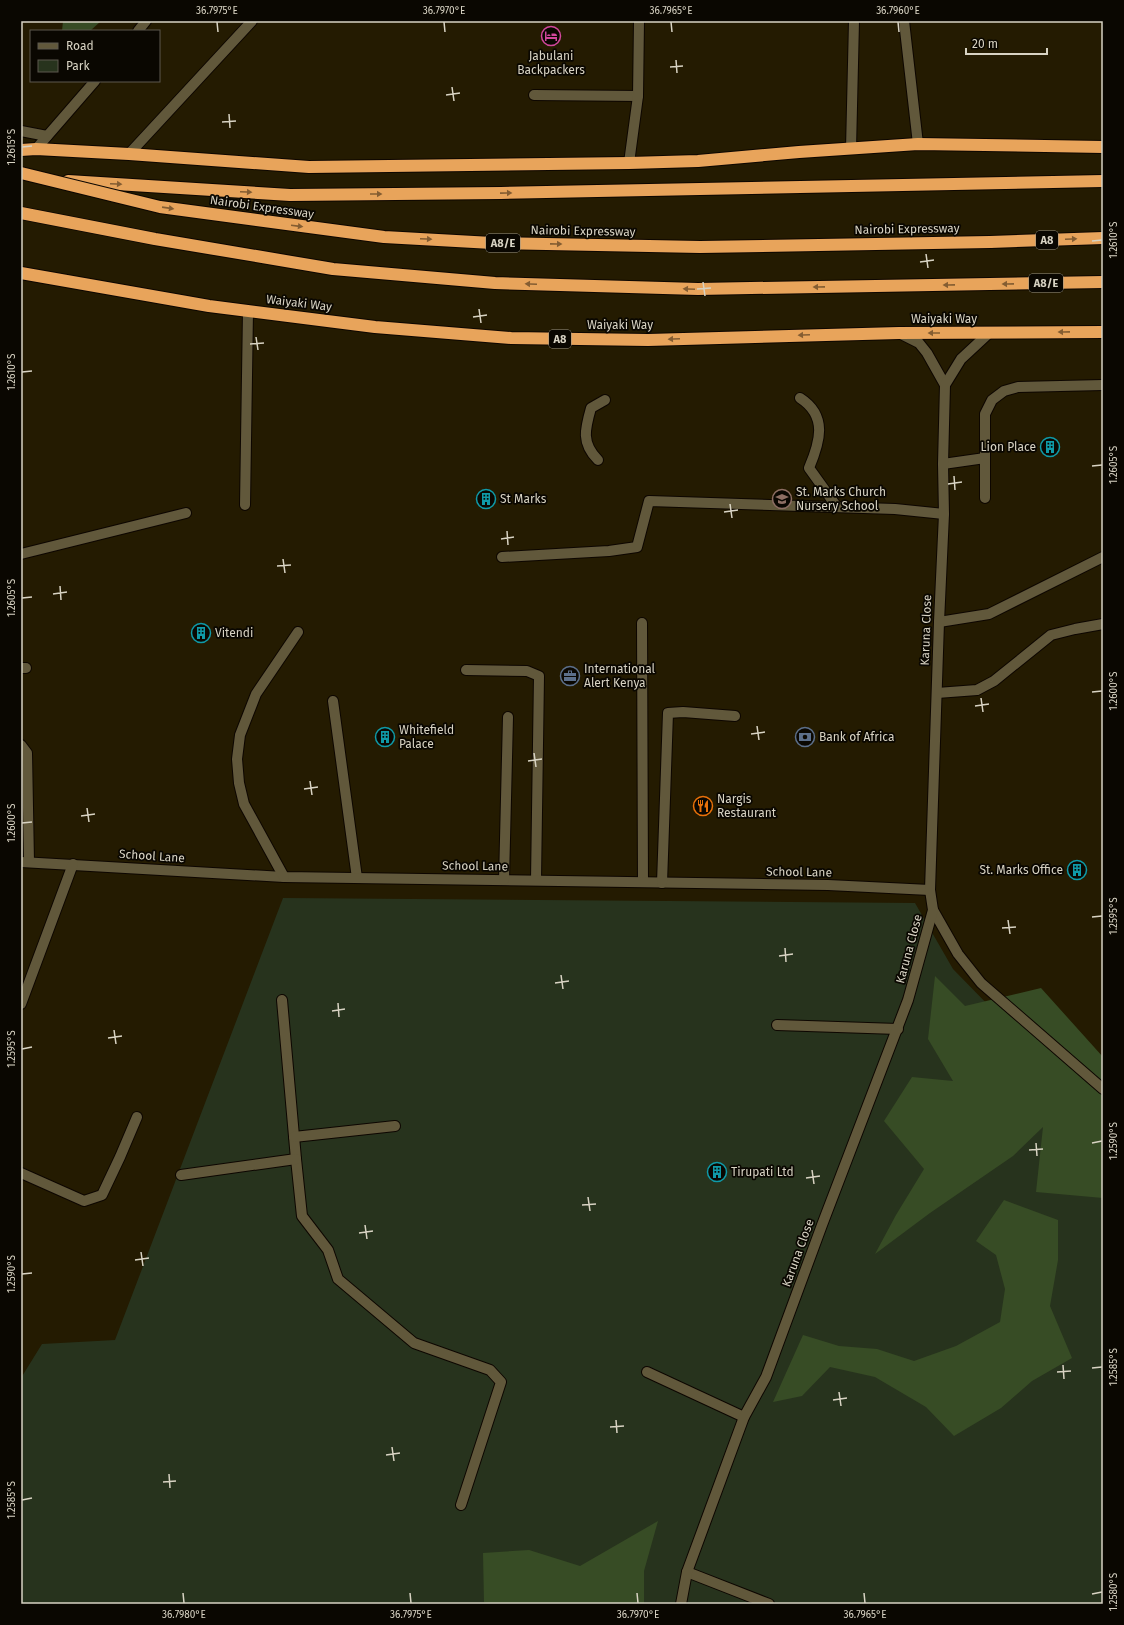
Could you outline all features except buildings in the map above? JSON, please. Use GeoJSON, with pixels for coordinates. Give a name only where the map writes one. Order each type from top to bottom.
{"type":"FeatureCollection","features":[{"type":"Feature","properties":{"kind":"highway"},"geometry":{"type":"LineString","coordinates":[[21,150],[36,149],[129,154],[308,167],[698,161],[918,144],[1103,147]]}},
{"type":"Feature","properties":{"kind":"highway","name":"Nairobi Expressway"},"geometry":{"type":"LineString","coordinates":[[21,173],[160,207],[384,237],[492,243],[700,247],[990,242],[1103,238]]}},
{"type":"Feature","properties":{"kind":"highway"},"geometry":{"type":"LineString","coordinates":[[21,179],[290,195],[502,194],[1103,181]]}},
{"type":"Feature","properties":{"kind":"highway","name":"A8/E"},"geometry":{"type":"LineString","coordinates":[[21,213],[155,239],[333,269],[495,283],[698,289],[1103,282]]}},
{"type":"Feature","properties":{"kind":"highway","name":"Waiyaki Way"},"geometry":{"type":"LineString","coordinates":[[21,274],[209,306],[375,327],[511,338],[648,340],[899,333],[1103,332]]}},
{"type":"Feature","properties":{"kind":"street"},"geometry":{"type":"LineString","coordinates":[[139,30],[146,21]]}},
{"type":"Feature","properties":{"kind":"street"},"geometry":{"type":"LineString","coordinates":[[129,154],[252,21]]}},
{"type":"Feature","properties":{"kind":"street"},"geometry":{"type":"LineString","coordinates":[[629,163],[638,96],[639,21]]}},
{"type":"Feature","properties":{"kind":"street"},"geometry":{"type":"LineString","coordinates":[[851,149],[854,21]]}},
{"type":"Feature","properties":{"kind":"street"},"geometry":{"type":"LineString","coordinates":[[904,21],[918,144]]}},
{"type":"Feature","properties":{"kind":"street"},"geometry":{"type":"LineString","coordinates":[[36,149],[94,82]]}},
{"type":"Feature","properties":{"kind":"street"},"geometry":{"type":"LineString","coordinates":[[534,95],[638,96]]}},
{"type":"Feature","properties":{"kind":"street"},"geometry":{"type":"LineString","coordinates":[[21,132],[47,136]]}},
{"type":"Feature","properties":{"kind":"street"},"geometry":{"type":"LineString","coordinates":[[245,505],[248,311]]}},
{"type":"Feature","properties":{"kind":"street"},"geometry":{"type":"LineString","coordinates":[[899,333],[919,343],[927,353],[945,385],[961,359],[989,333]]}},
{"type":"Feature","properties":{"kind":"street","name":"Karuna Close"},"geometry":{"type":"LineString","coordinates":[[681,1604],[687,1572],[744,1417],[766,1378],[849,1152],[898,1029],[908,1000],[933,910],[930,890],[938,622],[944,514],[943,464],[945,385]]}},
{"type":"Feature","properties":{"kind":"street"},"geometry":{"type":"LineString","coordinates":[[985,498],[985,414],[992,400],[1004,391],[1018,387],[1103,385]]}},
{"type":"Feature","properties":{"kind":"street"},"geometry":{"type":"LineString","coordinates":[[800,398],[809,404],[816,415],[819,426],[818,446],[809,468],[837,507]]}},
{"type":"Feature","properties":{"kind":"street"},"geometry":{"type":"LineString","coordinates":[[598,460],[592,454],[586,443],[585,427],[591,408],[605,400]]}},
{"type":"Feature","properties":{"kind":"street"},"geometry":{"type":"LineString","coordinates":[[943,464],[985,458]]}},
{"type":"Feature","properties":{"kind":"street"},"geometry":{"type":"LineString","coordinates":[[502,557],[608,551],[637,547],[649,501],[895,509],[944,514]]}},
{"type":"Feature","properties":{"kind":"street"},"geometry":{"type":"LineString","coordinates":[[21,554],[186,513]]}},
{"type":"Feature","properties":{"kind":"street"},"geometry":{"type":"LineString","coordinates":[[938,622],[989,614],[1103,557]]}},
{"type":"Feature","properties":{"kind":"street"},"geometry":{"type":"LineString","coordinates":[[642,623],[643,882]]}},
{"type":"Feature","properties":{"kind":"street"},"geometry":{"type":"LineString","coordinates":[[937,693],[977,690],[994,681],[1051,636],[1075,628],[1103,624]]}},
{"type":"Feature","properties":{"kind":"street"},"geometry":{"type":"LineString","coordinates":[[284,877],[244,804],[239,782],[237,759],[240,735],[256,694],[298,632]]}},
{"type":"Feature","properties":{"kind":"street"},"geometry":{"type":"LineString","coordinates":[[466,670],[527,671],[539,676],[536,880]]}},
{"type":"Feature","properties":{"kind":"street"},"geometry":{"type":"LineString","coordinates":[[333,701],[357,878]]}},
{"type":"Feature","properties":{"kind":"street"},"geometry":{"type":"LineString","coordinates":[[662,883],[668,713],[683,712],[735,716]]}},
{"type":"Feature","properties":{"kind":"street"},"geometry":{"type":"LineString","coordinates":[[504,880],[508,718]]}},
{"type":"Feature","properties":{"kind":"street"},"geometry":{"type":"LineString","coordinates":[[21,745],[27,753],[25,862]]}},
{"type":"Feature","properties":{"kind":"street","name":"School Lane"},"geometry":{"type":"LineString","coordinates":[[25,862],[284,877],[828,885],[930,890]]}},
{"type":"Feature","properties":{"kind":"street"},"geometry":{"type":"LineString","coordinates":[[21,1004],[73,864]]}},
{"type":"Feature","properties":{"kind":"street"},"geometry":{"type":"LineString","coordinates":[[933,910],[955,949],[980,983],[1103,1089]]}},
{"type":"Feature","properties":{"kind":"street"},"geometry":{"type":"LineString","coordinates":[[282,1000],[302,1216],[328,1250],[338,1279],[414,1343],[490,1370],[501,1382],[461,1505]]}},
{"type":"Feature","properties":{"kind":"street"},"geometry":{"type":"LineString","coordinates":[[777,1025],[898,1029]]}},
{"type":"Feature","properties":{"kind":"street"},"geometry":{"type":"LineString","coordinates":[[21,1173],[84,1202],[102,1195],[137,1118]]}},
{"type":"Feature","properties":{"kind":"street"},"geometry":{"type":"LineString","coordinates":[[294,1137],[395,1126]]}},
{"type":"Feature","properties":{"kind":"street"},"geometry":{"type":"LineString","coordinates":[[181,1175],[296,1159]]}},
{"type":"Feature","properties":{"kind":"street"},"geometry":{"type":"LineString","coordinates":[[647,1372],[744,1417]]}},
{"type":"Feature","properties":{"kind":"street"},"geometry":{"type":"LineString","coordinates":[[687,1572],[769,1604]]}},
{"type":"Feature","properties":{"kind":"green space"},"geometry":{"type":"Polygon","coordinates":[[[63,21],[101,21],[91,30],[62,30],[63,21]]]}},
{"type":"Feature","properties":{"kind":"green space"},"geometry":{"type":"Polygon","coordinates":[[[283,898],[915,903],[953,969],[1035,1053],[1103,1093],[1103,1604],[21,1604],[21,1378],[42,1344],[115,1340],[283,898]]]}},
{"type":"Feature","properties":{"kind":"green space"},"geometry":{"type":"Polygon","coordinates":[[[935,976],[965,1006],[1041,988],[1103,1057],[1103,1198],[1036,1192],[1043,1127],[1013,1156],[930,1213],[875,1254],[896,1215],[924,1169],[884,1121],[912,1077],[953,1081],[928,1039],[935,976]]]}},
{"type":"Feature","properties":{"kind":"green space"},"geometry":{"type":"Polygon","coordinates":[[[1004,1200],[1058,1220],[1058,1260],[1050,1306],[1072,1358],[1032,1381],[1001,1408],[954,1436],[926,1407],[875,1377],[830,1367],[802,1396],[773,1402],[803,1335],[839,1346],[877,1349],[914,1361],[956,1346],[1000,1322],[1005,1289],[996,1255],[976,1241],[1004,1200]]]}},
{"type":"Feature","properties":{"kind":"green space"},"geometry":{"type":"Polygon","coordinates":[[[658,1521],[644,1571],[644,1604],[497,1604],[484,1602],[483,1553],[529,1550],[580,1566],[658,1521]]]}},
{"type":"Feature","properties":{"kind":"place","name":"Jabulani Backpackers"},"geometry":{"type":"Point","coordinates":[551,36]}},
{"type":"Feature","properties":{"kind":"place","name":"Lion Place"},"geometry":{"type":"Point","coordinates":[1050,447]}},
{"type":"Feature","properties":{"kind":"place","name":"St Marks"},"geometry":{"type":"Point","coordinates":[486,499]}},
{"type":"Feature","properties":{"kind":"place","name":"St. Marks Church Nursery School"},"geometry":{"type":"Point","coordinates":[782,499]}},
{"type":"Feature","properties":{"kind":"place","name":"Vitendi"},"geometry":{"type":"Point","coordinates":[201,633]}},
{"type":"Feature","properties":{"kind":"place","name":"International Alert Kenya"},"geometry":{"type":"Point","coordinates":[570,676]}},
{"type":"Feature","properties":{"kind":"place","name":"Whitefield Palace"},"geometry":{"type":"Point","coordinates":[385,737]}},
{"type":"Feature","properties":{"kind":"place","name":"Bank of Africa"},"geometry":{"type":"Point","coordinates":[805,737]}},
{"type":"Feature","properties":{"kind":"place","name":"Nargis Restaurant"},"geometry":{"type":"Point","coordinates":[703,806]}},
{"type":"Feature","properties":{"kind":"place","name":"St. Marks Office"},"geometry":{"type":"Point","coordinates":[1077,870]}},
{"type":"Feature","properties":{"kind":"place","name":"Tirupati Ltd"},"geometry":{"type":"Point","coordinates":[717,1172]}}]}
